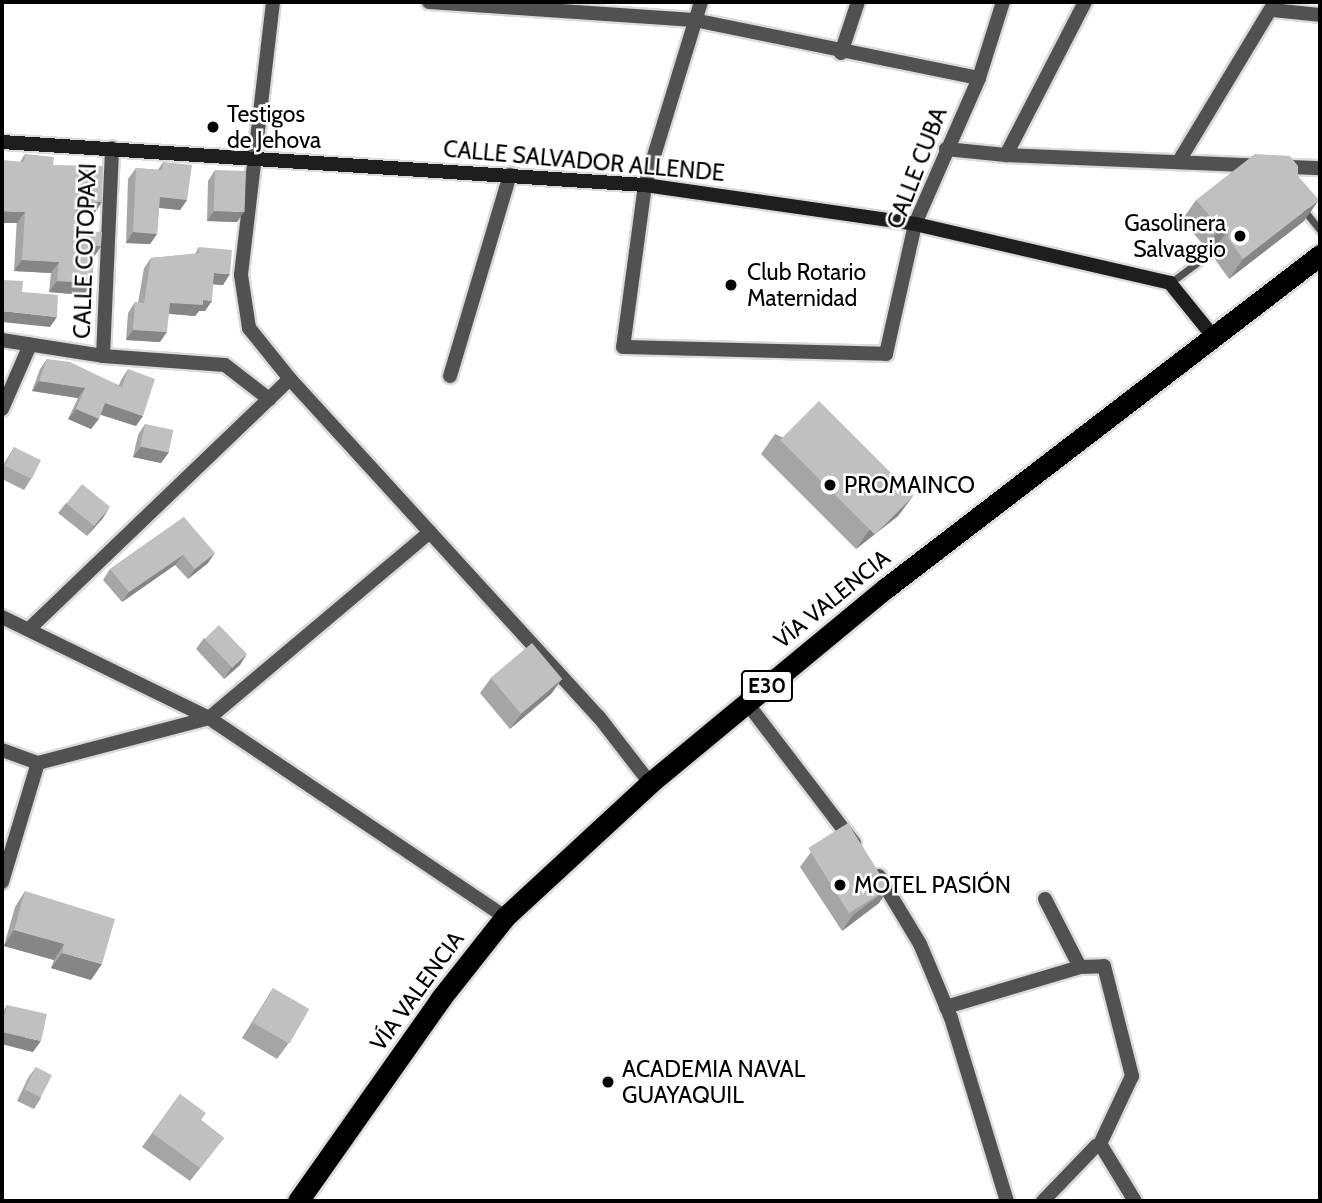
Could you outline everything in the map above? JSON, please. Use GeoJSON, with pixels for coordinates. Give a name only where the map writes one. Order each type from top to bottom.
{"type":"FeatureCollection","features":[{"type":"Feature","properties":{"kind":"highway","name":"VÍA VALENCIA"},"geometry":{"type":"LineString","coordinates":[[298,1201],[440,998],[505,917],[650,783],[886,588],[1320,255]]}},
{"type":"Feature","properties":{"kind":"street"},"geometry":{"type":"LineString","coordinates":[[273,2],[241,275],[244,312],[249,328],[290,379],[598,717],[650,783]]}},
{"type":"Feature","properties":{"kind":"street"},"geometry":{"type":"LineString","coordinates":[[429,2],[694,20],[841,53],[979,78]]}},
{"type":"Feature","properties":{"kind":"street"},"geometry":{"type":"LineString","coordinates":[[645,185],[701,2]]}},
{"type":"Feature","properties":{"kind":"street"},"geometry":{"type":"LineString","coordinates":[[841,53],[858,2]]}},
{"type":"Feature","properties":{"kind":"street","name":"CALLE CUBA"},"geometry":{"type":"LineString","coordinates":[[645,185],[623,347],[886,354],[915,224],[979,78],[1003,2]]}},
{"type":"Feature","properties":{"kind":"street"},"geometry":{"type":"LineString","coordinates":[[1006,155],[1084,2]]}},
{"type":"Feature","properties":{"kind":"street"},"geometry":{"type":"LineString","coordinates":[[1179,161],[1273,6],[1320,15]]}},
{"type":"Feature","properties":{"kind":"street","name":"CALLE SALVADOR ALLENDE"},"geometry":{"type":"LineString","coordinates":[[2,142],[645,185],[915,224],[1170,283]]}},
{"type":"Feature","properties":{"kind":"street","name":"CALLE COTOPAXI"},"geometry":{"type":"LineString","coordinates":[[103,356],[112,148]]}},
{"type":"Feature","properties":{"kind":"street"},"geometry":{"type":"LineString","coordinates":[[946,149],[1006,155],[1320,168]]}},
{"type":"Feature","properties":{"kind":"street"},"geometry":{"type":"LineString","coordinates":[[450,376],[510,175]]}},
{"type":"Feature","properties":{"kind":"street"},"geometry":{"type":"LineString","coordinates":[[1170,283],[1213,335]]}},
{"type":"Feature","properties":{"kind":"street"},"geometry":{"type":"LineString","coordinates":[[2,340],[103,356],[225,365],[269,399]]}},
{"type":"Feature","properties":{"kind":"street"},"geometry":{"type":"LineString","coordinates":[[2,409],[30,345]]}},
{"type":"Feature","properties":{"kind":"street"},"geometry":{"type":"LineString","coordinates":[[29,629],[290,379]]}},
{"type":"Feature","properties":{"kind":"street"},"geometry":{"type":"LineString","coordinates":[[2,750],[38,763],[209,718],[430,531]]}},
{"type":"Feature","properties":{"kind":"street"},"geometry":{"type":"LineString","coordinates":[[2,617],[209,718],[505,917]]}},
{"type":"Feature","properties":{"kind":"street"},"geometry":{"type":"LineString","coordinates":[[747,702],[867,860],[914,933],[946,1007],[1007,1201]]}},
{"type":"Feature","properties":{"kind":"street"},"geometry":{"type":"LineString","coordinates":[[2,882],[38,763]]}},
{"type":"Feature","properties":{"kind":"street"},"geometry":{"type":"LineString","coordinates":[[1045,899],[1080,967]]}},
{"type":"Feature","properties":{"kind":"street"},"geometry":{"type":"LineString","coordinates":[[946,1007],[1080,967],[1104,966],[1132,1076],[1099,1146],[1043,1201]]}},
{"type":"Feature","properties":{"kind":"street"},"geometry":{"type":"LineString","coordinates":[[1099,1146],[1135,1201]]}},
{"type":"Feature","properties":{"kind":"lane"},"geometry":{"type":"LineString","coordinates":[[1297,202],[1320,230]]}},
{"type":"Feature","properties":{"kind":"lane"},"geometry":{"type":"LineString","coordinates":[[1170,283],[1210,253]]}},
{"type":"Feature","properties":{"kind":"building"},"geometry":{"type":"Polygon","coordinates":[[[25,154],[54,157],[53,165],[103,166],[102,202],[77,202],[75,231],[102,232],[101,246],[95,246],[92,283],[57,281],[59,262],[22,260],[25,212],[2,211],[2,160],[24,162],[25,154]]]}},
{"type":"Feature","properties":{"kind":"building","name":"Gasolinera Salvaggio"},"geometry":{"type":"Polygon","coordinates":[[[1255,154],[1290,156],[1298,166],[1298,176],[1319,200],[1243,259],[1228,238],[1229,229],[1220,228],[1196,200],[1255,154]]]}},
{"type":"Feature","properties":{"kind":"building"},"geometry":{"type":"Polygon","coordinates":[[[163,162],[192,165],[187,200],[160,197],[157,234],[133,232],[136,168],[162,170],[163,162]]]}},
{"type":"Feature","properties":{"kind":"building"},"geometry":{"type":"Polygon","coordinates":[[[215,170],[246,171],[245,212],[214,211],[215,170]]]}},
{"type":"Feature","properties":{"kind":"building"},"geometry":{"type":"Polygon","coordinates":[[[199,247],[232,250],[230,274],[214,273],[212,301],[203,300],[203,305],[170,303],[167,332],[133,330],[135,302],[144,303],[151,258],[199,253],[199,247]]]}},
{"type":"Feature","properties":{"kind":"building"},"geometry":{"type":"Polygon","coordinates":[[[2,280],[23,281],[22,292],[58,295],[57,317],[2,311],[2,280]]]}},
{"type":"Feature","properties":{"kind":"building"},"geometry":{"type":"Polygon","coordinates":[[[47,359],[70,362],[122,387],[128,369],[155,379],[143,416],[105,403],[99,419],[76,409],[85,388],[39,381],[47,359]]]}},
{"type":"Feature","properties":{"kind":"building"},"geometry":{"type":"Polygon","coordinates":[[[819,401],[914,496],[875,535],[780,440],[819,401]]]}},
{"type":"Feature","properties":{"kind":"building"},"geometry":{"type":"Polygon","coordinates":[[[145,424],[173,430],[169,453],[140,446],[145,424]]]}},
{"type":"Feature","properties":{"kind":"building"},"geometry":{"type":"Polygon","coordinates":[[[14,447],[41,460],[32,479],[5,466],[14,447]]]}},
{"type":"Feature","properties":{"kind":"building"},"geometry":{"type":"Polygon","coordinates":[[[82,484],[110,507],[94,526],[66,503],[82,484]]]}},
{"type":"Feature","properties":{"kind":"building"},"geometry":{"type":"Polygon","coordinates":[[[184,517],[215,553],[195,569],[183,555],[129,592],[110,569],[184,517]]]}},
{"type":"Feature","properties":{"kind":"building"},"geometry":{"type":"Polygon","coordinates":[[[219,625],[247,654],[232,668],[205,639],[219,625]]]}},
{"type":"Feature","properties":{"kind":"building"},"geometry":{"type":"Polygon","coordinates":[[[532,643],[562,679],[521,714],[491,678],[532,643]]]}},
{"type":"Feature","properties":{"kind":"building"},"geometry":{"type":"Polygon","coordinates":[[[848,823],[889,888],[849,913],[808,848],[848,823]]]}},
{"type":"Feature","properties":{"kind":"building"},"geometry":{"type":"Polygon","coordinates":[[[25,891],[115,919],[102,964],[62,953],[64,944],[14,930],[25,891]]]}},
{"type":"Feature","properties":{"kind":"building"},"geometry":{"type":"Polygon","coordinates":[[[273,988],[309,1009],[289,1044],[253,1023],[273,988]]]}},
{"type":"Feature","properties":{"kind":"building"},"geometry":{"type":"Polygon","coordinates":[[[7,1005],[47,1014],[41,1041],[2,1032],[7,1005]]]}},
{"type":"Feature","properties":{"kind":"building"},"geometry":{"type":"Polygon","coordinates":[[[36,1067],[52,1075],[41,1097],[25,1089],[36,1067]]]}},
{"type":"Feature","properties":{"kind":"building"},"geometry":{"type":"Polygon","coordinates":[[[180,1094],[206,1113],[201,1120],[224,1138],[200,1168],[152,1133],[180,1094]]]}},
{"type":"Feature","properties":{"kind":"place","name":"Testigos de Jehova"},"geometry":{"type":"Point","coordinates":[213,127]}},
{"type":"Feature","properties":{"kind":"place","name":"Gasolinera Salvaggio"},"geometry":{"type":"Point","coordinates":[1240,236]}},
{"type":"Feature","properties":{"kind":"place","name":"Club Rotario Maternidad"},"geometry":{"type":"Point","coordinates":[731,285]}},
{"type":"Feature","properties":{"kind":"place","name":"PROMAINCO"},"geometry":{"type":"Point","coordinates":[830,485]}},
{"type":"Feature","properties":{"kind":"place","name":"MOTEL PASIÓN"},"geometry":{"type":"Point","coordinates":[840,885]}},
{"type":"Feature","properties":{"kind":"place","name":"ACADEMIA NAVAL GUAYAQUIL"},"geometry":{"type":"Point","coordinates":[608,1082]}}]}
